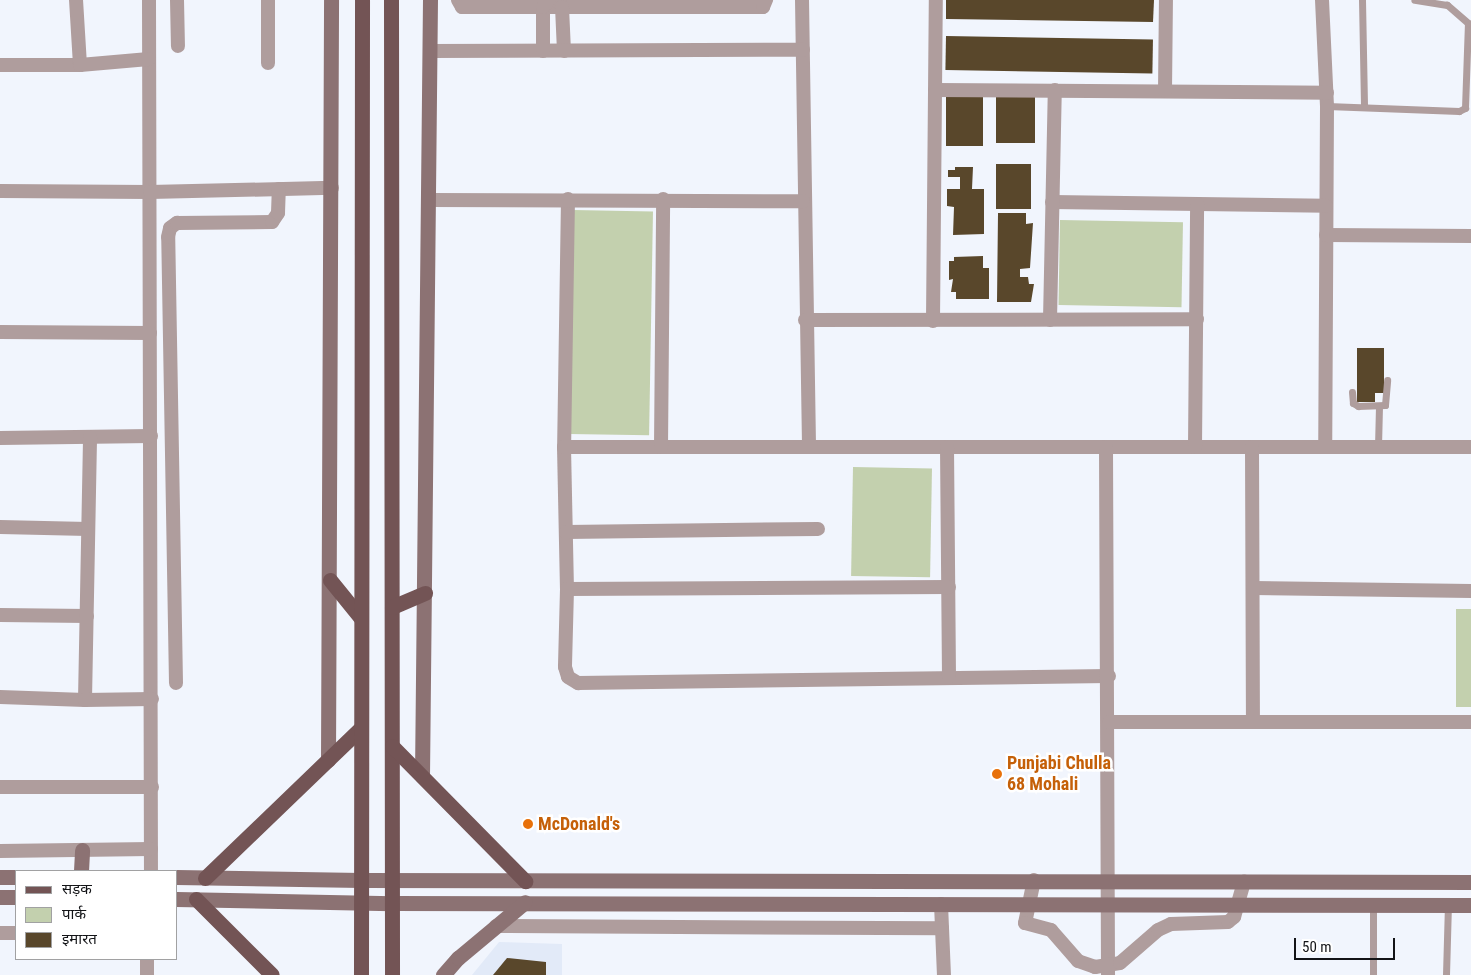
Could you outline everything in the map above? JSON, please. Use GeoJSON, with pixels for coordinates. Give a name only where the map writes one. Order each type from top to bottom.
{"type":"FeatureCollection","features":[{"type":"Feature","properties":{"kind":"main road"},"geometry":{"type":"LineString","coordinates":[[328,760],[332,0]]}},
{"type":"Feature","properties":{"kind":"main road"},"geometry":{"type":"LineString","coordinates":[[361,975],[359,901],[361,880],[362,0]]}},
{"type":"Feature","properties":{"kind":"main road"},"geometry":{"type":"LineString","coordinates":[[391,0],[392,975]]}},
{"type":"Feature","properties":{"kind":"main road"},"geometry":{"type":"LineString","coordinates":[[422,776],[430,200],[430,0]]}},
{"type":"Feature","properties":{"kind":"main road"},"geometry":{"type":"LineString","coordinates":[[330,580],[360,617]]}},
{"type":"Feature","properties":{"kind":"main road"},"geometry":{"type":"LineString","coordinates":[[392,607],[425,593]]}},
{"type":"Feature","properties":{"kind":"main road"},"geometry":{"type":"LineString","coordinates":[[205,878],[361,728]]}},
{"type":"Feature","properties":{"kind":"main road"},"geometry":{"type":"LineString","coordinates":[[392,746],[526,880]]}},
{"type":"Feature","properties":{"kind":"main road"},"geometry":{"type":"LineString","coordinates":[[81,870],[82,850]]}},
{"type":"Feature","properties":{"kind":"main road"},"geometry":{"type":"LineString","coordinates":[[0,877],[15,877]]}},
{"type":"Feature","properties":{"kind":"main road"},"geometry":{"type":"LineString","coordinates":[[178,877],[361,880],[1471,882]]}},
{"type":"Feature","properties":{"kind":"main road"},"geometry":{"type":"LineString","coordinates":[[0,897],[15,897]]}},
{"type":"Feature","properties":{"kind":"main road"},"geometry":{"type":"LineString","coordinates":[[178,899],[392,903],[1471,905]]}},
{"type":"Feature","properties":{"kind":"main road"},"geometry":{"type":"LineString","coordinates":[[196,899],[272,975]]}},
{"type":"Feature","properties":{"kind":"main road"},"geometry":{"type":"LineString","coordinates":[[443,975],[525,902]]}},
{"type":"Feature","properties":{"kind":"street"},"geometry":{"type":"LineString","coordinates":[[76,0],[80,65]]}},
{"type":"Feature","properties":{"kind":"street"},"geometry":{"type":"LineString","coordinates":[[149,0],[152,638],[151,870]]}},
{"type":"Feature","properties":{"kind":"street"},"geometry":{"type":"LineString","coordinates":[[177,0],[178,46]]}},
{"type":"Feature","properties":{"kind":"street"},"geometry":{"type":"LineString","coordinates":[[268,0],[268,63]]}},
{"type":"Feature","properties":{"kind":"street"},"geometry":{"type":"LineString","coordinates":[[458,0],[462,7],[546,3],[763,7],[766,0]]}},
{"type":"Feature","properties":{"kind":"street"},"geometry":{"type":"LineString","coordinates":[[802,0],[803,200],[809,447]]}},
{"type":"Feature","properties":{"kind":"street"},"geometry":{"type":"LineString","coordinates":[[933,321],[936,0]]}},
{"type":"Feature","properties":{"kind":"street"},"geometry":{"type":"LineString","coordinates":[[1165,91],[1166,0]]}},
{"type":"Feature","properties":{"kind":"street"},"geometry":{"type":"LineString","coordinates":[[1322,0],[1327,100],[1325,447]]}},
{"type":"Feature","properties":{"kind":"street"},"geometry":{"type":"LineString","coordinates":[[542,51],[546,3]]}},
{"type":"Feature","properties":{"kind":"street"},"geometry":{"type":"LineString","coordinates":[[560,3],[564,51]]}},
{"type":"Feature","properties":{"kind":"street"},"geometry":{"type":"LineString","coordinates":[[430,51],[803,50]]}},
{"type":"Feature","properties":{"kind":"street"},"geometry":{"type":"LineString","coordinates":[[0,65],[80,65],[149,59]]}},
{"type":"Feature","properties":{"kind":"street"},"geometry":{"type":"LineString","coordinates":[[935,90],[1165,91],[1327,100]]}},
{"type":"Feature","properties":{"kind":"street"},"geometry":{"type":"LineString","coordinates":[[1050,320],[1055,90]]}},
{"type":"Feature","properties":{"kind":"street"},"geometry":{"type":"LineString","coordinates":[[0,191],[150,192],[332,188]]}},
{"type":"Feature","properties":{"kind":"street"},"geometry":{"type":"LineString","coordinates":[[176,683],[168,237],[170,228],[177,223],[272,222],[278,213],[279,189]]}},
{"type":"Feature","properties":{"kind":"street"},"geometry":{"type":"LineString","coordinates":[[568,199],[564,447],[567,589],[565,668],[568,677],[578,683],[949,676],[1108,676]]}},
{"type":"Feature","properties":{"kind":"street"},"geometry":{"type":"LineString","coordinates":[[661,447],[663,199]]}},
{"type":"Feature","properties":{"kind":"street"},"geometry":{"type":"LineString","coordinates":[[430,200],[803,200]]}},
{"type":"Feature","properties":{"kind":"street"},"geometry":{"type":"LineString","coordinates":[[1052,202],[1326,206]]}},
{"type":"Feature","properties":{"kind":"street"},"geometry":{"type":"LineString","coordinates":[[1195,447],[1197,204]]}},
{"type":"Feature","properties":{"kind":"street"},"geometry":{"type":"LineString","coordinates":[[1326,235],[1471,236]]}},
{"type":"Feature","properties":{"kind":"street"},"geometry":{"type":"LineString","coordinates":[[805,320],[933,321],[1197,318]]}},
{"type":"Feature","properties":{"kind":"street"},"geometry":{"type":"LineString","coordinates":[[0,332],[150,333]]}},
{"type":"Feature","properties":{"kind":"street"},"geometry":{"type":"LineString","coordinates":[[0,438],[151,436]]}},
{"type":"Feature","properties":{"kind":"street"},"geometry":{"type":"LineString","coordinates":[[85,700],[90,437]]}},
{"type":"Feature","properties":{"kind":"street"},"geometry":{"type":"LineString","coordinates":[[564,447],[1471,447]]}},
{"type":"Feature","properties":{"kind":"street"},"geometry":{"type":"LineString","coordinates":[[947,447],[949,676]]}},
{"type":"Feature","properties":{"kind":"street"},"geometry":{"type":"LineString","coordinates":[[1106,447],[1109,722],[1108,971]]}},
{"type":"Feature","properties":{"kind":"street"},"geometry":{"type":"LineString","coordinates":[[1252,447],[1253,722]]}},
{"type":"Feature","properties":{"kind":"street"},"geometry":{"type":"LineString","coordinates":[[0,527],[88,529]]}},
{"type":"Feature","properties":{"kind":"street"},"geometry":{"type":"LineString","coordinates":[[566,532],[818,529]]}},
{"type":"Feature","properties":{"kind":"street"},"geometry":{"type":"LineString","coordinates":[[567,589],[949,587]]}},
{"type":"Feature","properties":{"kind":"street"},"geometry":{"type":"LineString","coordinates":[[1253,588],[1471,591]]}},
{"type":"Feature","properties":{"kind":"street"},"geometry":{"type":"LineString","coordinates":[[0,616],[86,616]]}},
{"type":"Feature","properties":{"kind":"street"},"geometry":{"type":"LineString","coordinates":[[152,638],[175,637]]}},
{"type":"Feature","properties":{"kind":"street"},"geometry":{"type":"LineString","coordinates":[[0,697],[85,700],[152,698]]}},
{"type":"Feature","properties":{"kind":"street"},"geometry":{"type":"LineString","coordinates":[[1109,722],[1471,722]]}},
{"type":"Feature","properties":{"kind":"street"},"geometry":{"type":"LineString","coordinates":[[0,787],[152,787]]}},
{"type":"Feature","properties":{"kind":"street"},"geometry":{"type":"LineString","coordinates":[[0,851],[151,849]]}},
{"type":"Feature","properties":{"kind":"street"},"geometry":{"type":"LineString","coordinates":[[1034,880],[1030,904],[1024,917],[1027,925],[1051,930],[1084,966],[1108,971],[1158,930],[1183,922],[1228,922],[1234,917],[1244,881]]}},
{"type":"Feature","properties":{"kind":"street"},"geometry":{"type":"LineString","coordinates":[[941,904],[944,975]]}},
{"type":"Feature","properties":{"kind":"street"},"geometry":{"type":"LineString","coordinates":[[496,926],[942,928]]}},
{"type":"Feature","properties":{"kind":"street"},"geometry":{"type":"LineString","coordinates":[[0,933],[15,932]]}},
{"type":"Feature","properties":{"kind":"street"},"geometry":{"type":"LineString","coordinates":[[147,960],[147,975]]}},
{"type":"Feature","properties":{"kind":"lane"},"geometry":{"type":"LineString","coordinates":[[1362,0],[1364,107]]}},
{"type":"Feature","properties":{"kind":"lane"},"geometry":{"type":"LineString","coordinates":[[1327,100],[1364,107],[1459,111],[1465,108],[1468,24],[1447,5],[1414,0]]}},
{"type":"Feature","properties":{"kind":"lane"},"geometry":{"type":"LineString","coordinates":[[1352,392],[1355,405],[1379,407],[1387,401],[1387,380]]}},
{"type":"Feature","properties":{"kind":"lane"},"geometry":{"type":"LineString","coordinates":[[1378,447],[1379,407]]}},
{"type":"Feature","properties":{"kind":"lane"},"geometry":{"type":"LineString","coordinates":[[1373,905],[1373,975]]}},
{"type":"Feature","properties":{"kind":"lane"},"geometry":{"type":"LineString","coordinates":[[1446,975],[1448,905]]}},
{"type":"Feature","properties":{"kind":"shaded area"},"geometry":{"type":"Polygon","coordinates":[[[499,942],[562,944],[562,975],[472,975],[499,942]]]}},
{"type":"Feature","properties":{"kind":"green space"},"geometry":{"type":"Polygon","coordinates":[[[573,210],[653,211],[649,435],[569,434],[573,210]]]}},
{"type":"Feature","properties":{"kind":"green space"},"geometry":{"type":"Polygon","coordinates":[[[1060,220],[1183,222],[1181,307],[1059,305],[1060,220]]]}},
{"type":"Feature","properties":{"kind":"green space"},"geometry":{"type":"Polygon","coordinates":[[[853,467],[932,468],[930,577],[851,576],[853,467]]]}},
{"type":"Feature","properties":{"kind":"green space"},"geometry":{"type":"Polygon","coordinates":[[[1456,609],[1471,609],[1471,707],[1456,707],[1456,609]]]}},
{"type":"Feature","properties":{"kind":"building"},"geometry":{"type":"Polygon","coordinates":[[[946,0],[1154,0],[1153,22],[946,19],[946,0]]]}},
{"type":"Feature","properties":{"kind":"building"},"geometry":{"type":"Polygon","coordinates":[[[946,36],[1153,40],[1152,74],[945,70],[946,36]]]}},
{"type":"Feature","properties":{"kind":"building"},"geometry":{"type":"Polygon","coordinates":[[[996,96],[1035,96],[1035,143],[996,143],[996,96]]]}},
{"type":"Feature","properties":{"kind":"building"},"geometry":{"type":"Polygon","coordinates":[[[946,97],[983,97],[983,146],[946,146],[946,97]]]}},
{"type":"Feature","properties":{"kind":"building"},"geometry":{"type":"Polygon","coordinates":[[[996,164],[1031,164],[1031,209],[996,209],[996,164]]]}},
{"type":"Feature","properties":{"kind":"building"},"geometry":{"type":"Polygon","coordinates":[[[955,167],[973,167],[972,189],[984,189],[984,234],[953,235],[954,207],[947,206],[947,189],[960,189],[960,177],[948,177],[948,170],[955,170],[955,167]]]}},
{"type":"Feature","properties":{"kind":"building"},"geometry":{"type":"Polygon","coordinates":[[[998,213],[1026,213],[1026,224],[1033,223],[1030,268],[1020,269],[1020,277],[1028,277],[1029,284],[1034,284],[1031,302],[997,302],[998,213]]]}},
{"type":"Feature","properties":{"kind":"building"},"geometry":{"type":"Polygon","coordinates":[[[983,256],[983,268],[989,268],[989,299],[956,299],[956,292],[951,292],[953,279],[949,280],[949,261],[954,261],[954,257],[983,256]]]}},
{"type":"Feature","properties":{"kind":"building"},"geometry":{"type":"Polygon","coordinates":[[[1357,348],[1384,348],[1384,393],[1375,393],[1375,402],[1357,402],[1357,348]]]}},
{"type":"Feature","properties":{"kind":"building"},"geometry":{"type":"Polygon","coordinates":[[[507,958],[546,962],[546,975],[493,975],[507,958]]]}},
{"type":"Feature","properties":{"kind":"place","name":"Punjabi Chulla 68 Mohali"},"geometry":{"type":"Point","coordinates":[997,774]}},
{"type":"Feature","properties":{"kind":"place","name":"McDonald's"},"geometry":{"type":"Point","coordinates":[528,824]}}]}
